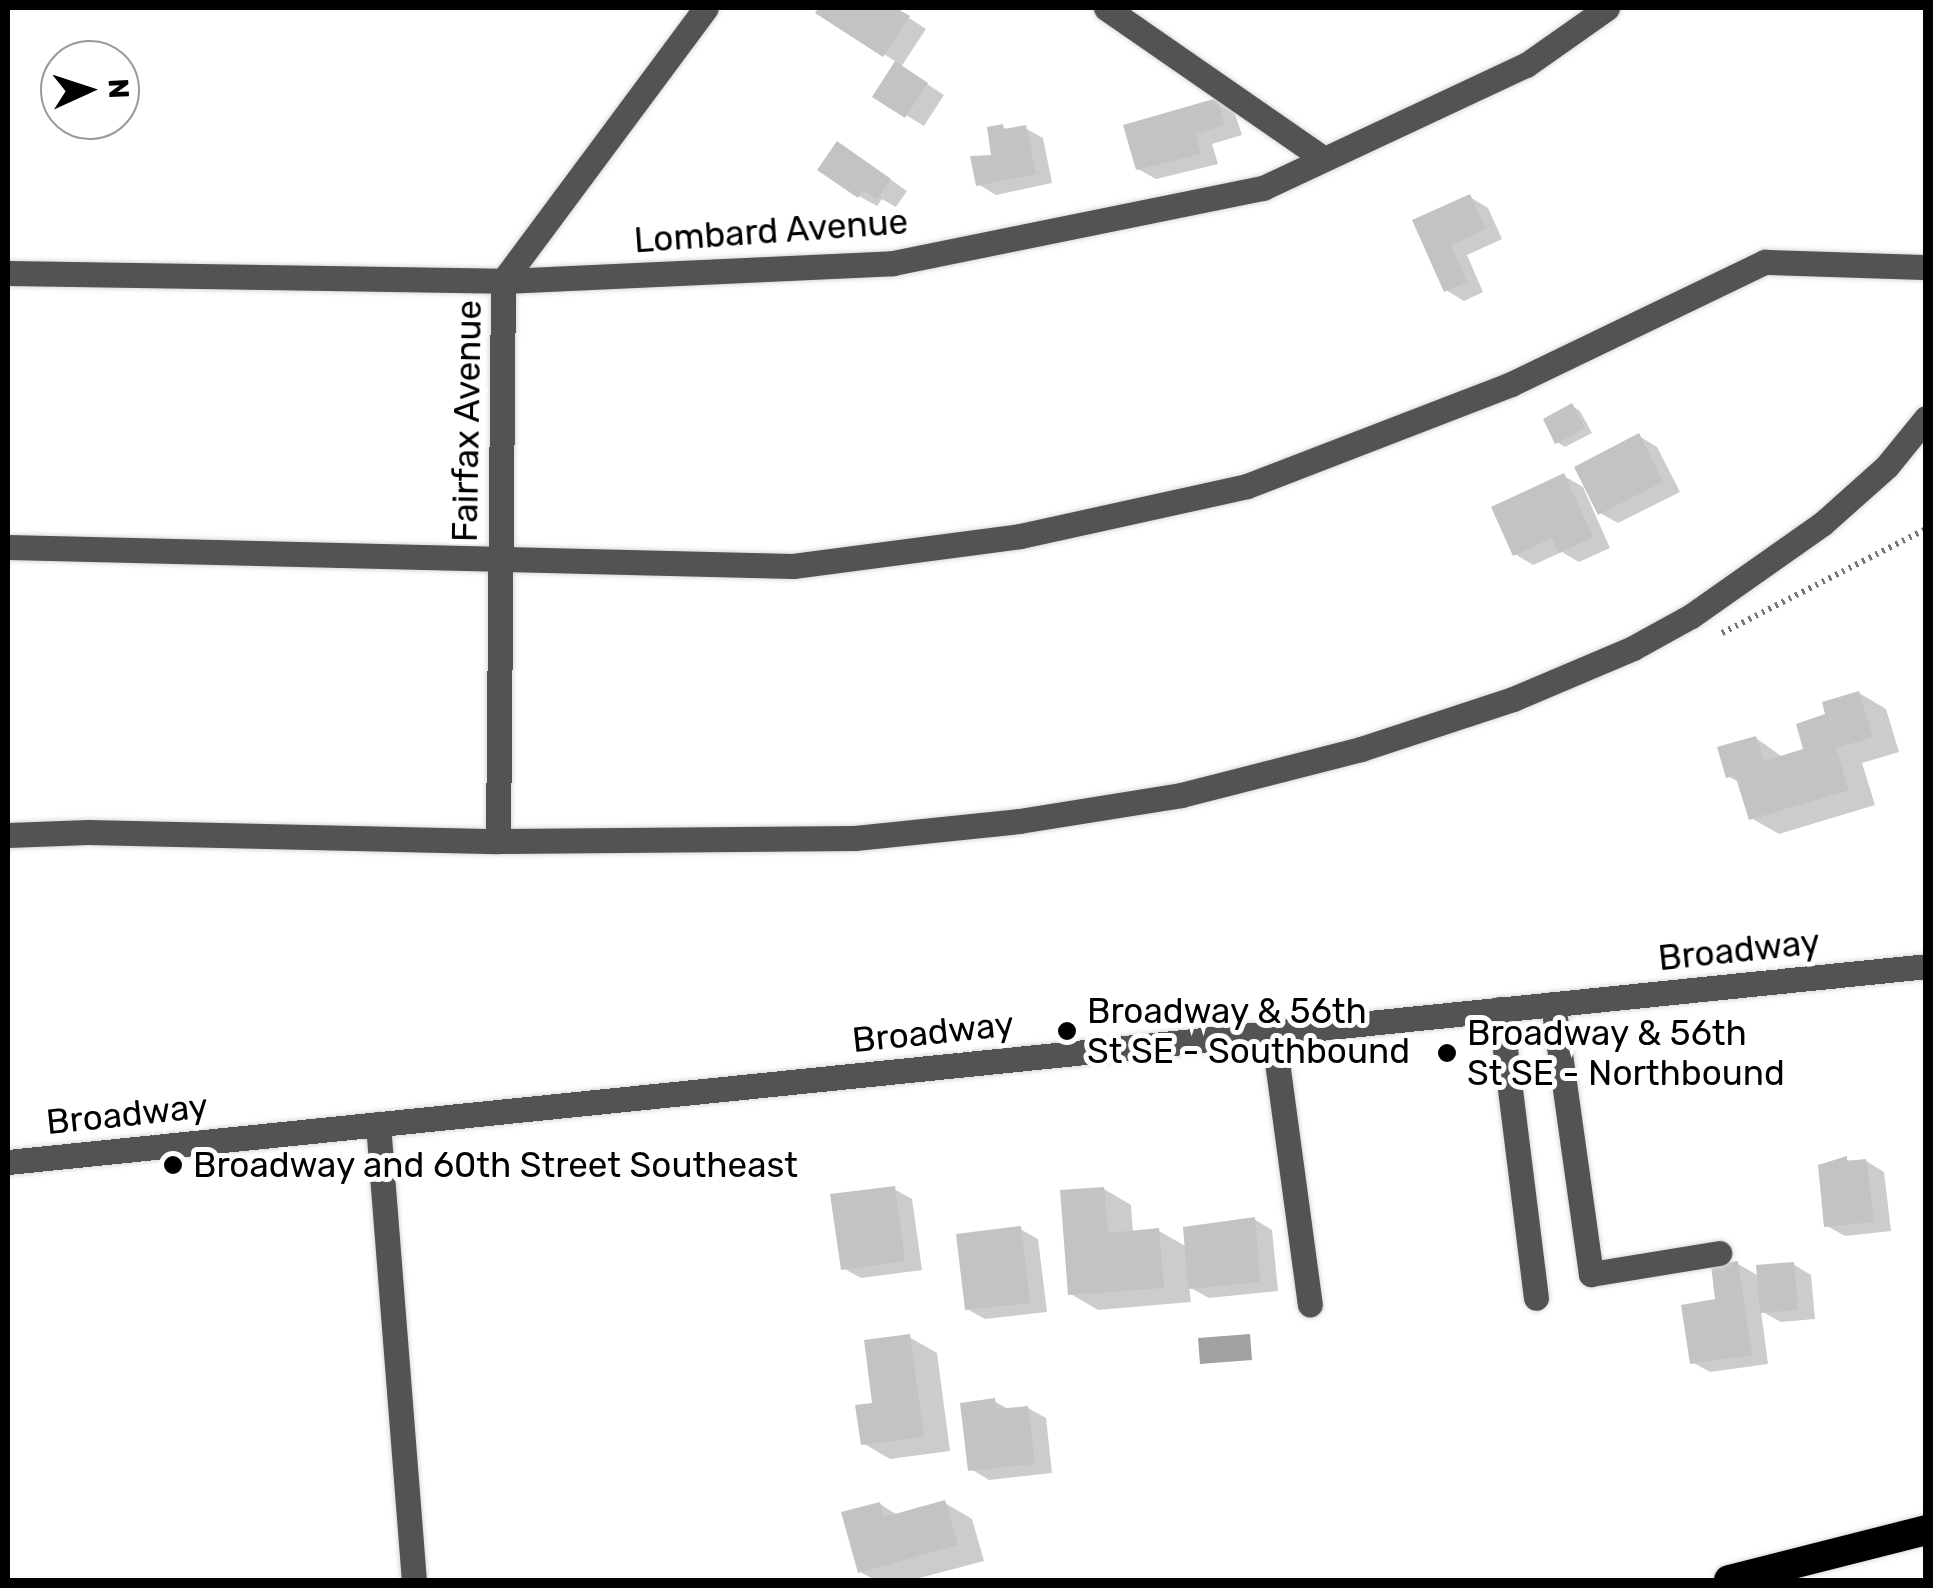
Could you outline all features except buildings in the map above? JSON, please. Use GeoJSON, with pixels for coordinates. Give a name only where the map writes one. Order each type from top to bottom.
{"type":"FeatureCollection","features":[{"type":"Feature","properties":{"kind":"highway"},"geometry":{"type":"LineString","coordinates":[[1729,1580],[1926,1530]]}},
{"type":"Feature","properties":{"kind":"street","name":"Fairfax Avenue"},"geometry":{"type":"LineString","coordinates":[[498,841],[503,280],[706,8]]}},
{"type":"Feature","properties":{"kind":"street"},"geometry":{"type":"LineString","coordinates":[[1106,8],[1324,159]]}},
{"type":"Feature","properties":{"kind":"street","name":"Lombard Avenue"},"geometry":{"type":"LineString","coordinates":[[8,273],[503,280],[893,263],[1263,188],[1526,66],[1607,8]]}},
{"type":"Feature","properties":{"kind":"street"},"geometry":{"type":"LineString","coordinates":[[8,548],[793,566],[1020,536],[1247,486],[1511,384],[1765,262],[1926,267]]}},
{"type":"Feature","properties":{"kind":"street"},"geometry":{"type":"LineString","coordinates":[[8,835],[88,832],[498,841],[854,838],[1019,821],[1181,795],[1361,749],[1513,699],[1633,648],[1691,616],[1785,551],[1887,466],[1926,418]]}},
{"type":"Feature","properties":{"kind":"street","name":"Broadway"},"geometry":{"type":"LineString","coordinates":[[8,1162],[1926,966]]}},
{"type":"Feature","properties":{"kind":"street"},"geometry":{"type":"LineString","coordinates":[[1553,1004],[1591,1274],[1719,1253]]}},
{"type":"Feature","properties":{"kind":"street"},"geometry":{"type":"LineString","coordinates":[[1500,1009],[1536,1298]]}},
{"type":"Feature","properties":{"kind":"street"},"geometry":{"type":"LineString","coordinates":[[1272,1032],[1310,1305]]}},
{"type":"Feature","properties":{"kind":"street"},"geometry":{"type":"LineString","coordinates":[[378,1124],[414,1580]]}},
{"type":"Feature","properties":{"kind":"shaded area"},"geometry":{"type":"Polygon","coordinates":[[[1250,1334],[1252,1360],[1200,1364],[1198,1338],[1250,1334]]]}},
{"type":"Feature","properties":{"kind":"place","name":"Broadway & 56th St SE - Southbound"},"geometry":{"type":"Point","coordinates":[1067,1031]}},
{"type":"Feature","properties":{"kind":"place","name":"Broadway & 56th St SE - Northbound"},"geometry":{"type":"Point","coordinates":[1447,1053]}},
{"type":"Feature","properties":{"kind":"place","name":"Broadway and 60th Street Southeast"},"geometry":{"type":"Point","coordinates":[173,1165]}}]}
